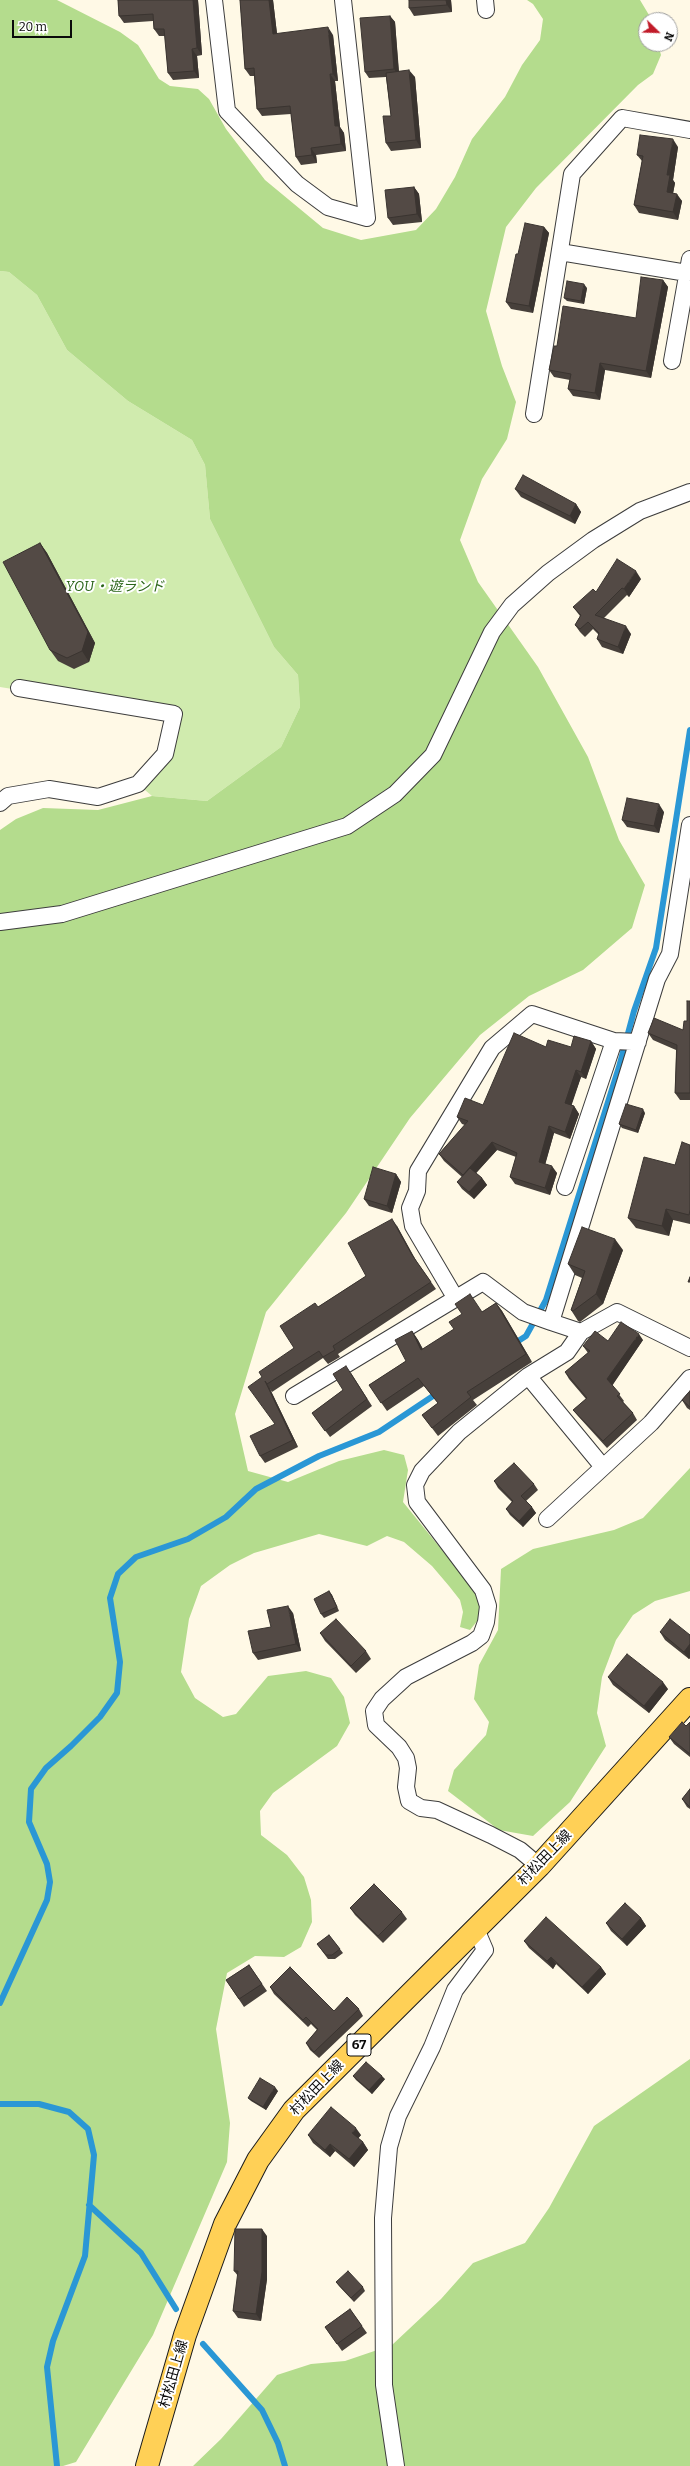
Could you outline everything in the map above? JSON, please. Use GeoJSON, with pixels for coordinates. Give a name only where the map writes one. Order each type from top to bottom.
{"type":"FeatureCollection","features":[{"type":"Feature","properties":{"kind":"main road","name":"村松田上線"},"geometry":{"type":"LineString","coordinates":[[147,2466],[185,2335],[225,2224],[258,2160],[294,2110],[539,1866],[690,1699]]}},
{"type":"Feature","properties":{"kind":"street"},"geometry":{"type":"LineString","coordinates":[[214,0],[227,111],[297,184],[328,207],[368,218],[343,0]]}},
{"type":"Feature","properties":{"kind":"street"},"geometry":{"type":"LineString","coordinates":[[534,414],[572,174],[622,118],[690,130]]}},
{"type":"Feature","properties":{"kind":"street"},"geometry":{"type":"LineString","coordinates":[[560,252],[689,266],[672,361]]}},
{"type":"Feature","properties":{"kind":"street"},"geometry":{"type":"LineString","coordinates":[[0,922],[62,914],[347,826],[395,794],[433,755],[492,632],[512,605],[548,572],[593,540],[640,511],[690,492]]}},
{"type":"Feature","properties":{"kind":"street"},"geometry":{"type":"LineString","coordinates":[[0,803],[8,796],[49,789],[98,797],[138,784],[165,754],[174,714],[19,688]]}},
{"type":"Feature","properties":{"kind":"street"},"geometry":{"type":"LineString","coordinates":[[551,1322],[657,979],[670,954],[690,825]]}},
{"type":"Feature","properties":{"kind":"street"},"geometry":{"type":"LineString","coordinates":[[456,1299],[413,1226],[410,1208],[417,1191],[418,1171],[492,1048],[532,1014],[614,1041],[638,1042]]}},
{"type":"Feature","properties":{"kind":"street"},"geometry":{"type":"LineString","coordinates":[[564,1187],[614,1041]]}},
{"type":"Feature","properties":{"kind":"street"},"geometry":{"type":"LineString","coordinates":[[294,1396],[483,1282],[523,1312],[581,1332]]}},
{"type":"Feature","properties":{"kind":"street"},"geometry":{"type":"LineString","coordinates":[[539,1866],[520,1850],[491,1835],[437,1810],[421,1808],[409,1801],[406,1787],[408,1768],[406,1758],[399,1747],[376,1725],[374,1711],[382,1699],[406,1677],[472,1644],[481,1636],[486,1622],[488,1606],[483,1590],[417,1502],[415,1485],[422,1471],[459,1432],[528,1376],[567,1352],[581,1332],[617,1312],[690,1348]]}},
{"type":"Feature","properties":{"kind":"street"},"geometry":{"type":"LineString","coordinates":[[528,1376],[603,1467]]}},
{"type":"Feature","properties":{"kind":"street"},"geometry":{"type":"LineString","coordinates":[[547,1519],[651,1423],[690,1378]]}},
{"type":"Feature","properties":{"kind":"street"},"geometry":{"type":"LineString","coordinates":[[396,2466],[384,2385],[383,2218],[389,2147],[398,2116],[432,2046],[454,1990],[485,1950],[476,1928]]}},
{"type":"Feature","properties":{"kind":"green space"},"geometry":{"type":"Polygon","coordinates":[[[0,0],[57,0],[120,32],[138,45],[159,79],[170,86],[198,89],[209,99],[226,129],[265,180],[323,228],[361,240],[416,230],[436,209],[455,177],[472,139],[505,97],[522,65],[540,40],[543,19],[533,4],[527,0],[640,0],[647,12],[638,12],[638,52],[660,52],[661,55],[653,74],[638,85],[536,188],[506,227],[486,311],[502,366],[516,402],[507,439],[482,479],[460,540],[478,582],[538,667],[588,757],[619,840],[645,885],[632,928],[583,970],[529,996],[480,1035],[410,1118],[346,1213],[266,1312],[235,1414],[248,1471],[288,1482],[339,1461],[384,1450],[404,1455],[408,1470],[403,1502],[476,1592],[481,1609],[478,1620],[470,1630],[460,1627],[463,1612],[460,1600],[449,1586],[432,1566],[404,1542],[387,1536],[367,1546],[319,1534],[254,1553],[230,1565],[201,1586],[189,1619],[181,1672],[195,1698],[223,1717],[236,1714],[268,1676],[306,1671],[331,1678],[344,1697],[350,1723],[337,1746],[273,1793],[260,1811],[261,1835],[287,1855],[304,1877],[311,1900],[312,1922],[301,1947],[284,1957],[255,1956],[227,1973],[216,2029],[230,2123],[227,2162],[153,2335],[76,2462],[63,2466],[0,2466],[0,830],[16,819],[43,808],[98,810],[152,796],[207,801],[281,747],[300,707],[298,675],[274,647],[210,519],[205,465],[192,440],[128,401],[67,350],[37,295],[9,272],[0,271],[0,0]]]}},
{"type":"Feature","properties":{"kind":"green space","name":"YOU・遊ランド"},"geometry":{"type":"Polygon","coordinates":[[[0,271],[9,272],[37,295],[67,350],[128,401],[192,440],[205,465],[210,519],[274,647],[298,675],[300,707],[281,747],[207,801],[152,796],[138,784],[165,754],[174,715],[0,687],[0,271]]]}},
{"type":"Feature","properties":{"kind":"green space"},"geometry":{"type":"Polygon","coordinates":[[[690,1468],[690,1591],[655,1601],[633,1615],[616,1640],[602,1677],[597,1713],[606,1746],[570,1802],[533,1836],[499,1830],[448,1791],[454,1770],[486,1735],[489,1722],[474,1699],[479,1665],[498,1630],[501,1569],[533,1549],[614,1530],[643,1518],[690,1468]]]}},
{"type":"Feature","properties":{"kind":"green space"},"geometry":{"type":"Polygon","coordinates":[[[690,2059],[690,2466],[193,2466],[221,2439],[277,2375],[311,2364],[345,2361],[392,2345],[441,2299],[473,2263],[525,2243],[549,2208],[594,2126],[690,2059]]]}},
{"type":"Feature","properties":{"kind":"building"},"geometry":{"type":"Polygon","coordinates":[[[118,0],[193,0],[197,48],[192,49],[194,71],[168,73],[164,29],[154,29],[153,14],[119,16],[118,0]]]}},
{"type":"Feature","properties":{"kind":"building"},"geometry":{"type":"Polygon","coordinates":[[[240,0],[269,0],[273,34],[328,27],[333,74],[330,74],[335,126],[339,126],[341,144],[311,148],[312,155],[296,157],[290,106],[257,109],[254,68],[245,69],[240,0]]]}},
{"type":"Feature","properties":{"kind":"building"},"geometry":{"type":"Polygon","coordinates":[[[409,0],[446,0],[447,5],[409,8],[409,0]]]}},
{"type":"Feature","properties":{"kind":"building"},"geometry":{"type":"Polygon","coordinates":[[[390,16],[394,69],[365,72],[360,18],[390,16]]]}},
{"type":"Feature","properties":{"kind":"building"},"geometry":{"type":"Polygon","coordinates":[[[409,70],[416,140],[386,143],[383,116],[391,116],[386,73],[409,70]]]}},
{"type":"Feature","properties":{"kind":"building"},"geometry":{"type":"Polygon","coordinates":[[[640,135],[673,139],[667,175],[670,175],[667,192],[677,194],[673,212],[634,205],[643,156],[637,155],[640,135]]]}},
{"type":"Feature","properties":{"kind":"building"},"geometry":{"type":"Polygon","coordinates":[[[414,187],[417,214],[388,218],[385,190],[414,187]]]}},
{"type":"Feature","properties":{"kind":"building"},"geometry":{"type":"Polygon","coordinates":[[[525,223],[544,227],[529,306],[506,302],[516,254],[518,254],[525,223]]]}},
{"type":"Feature","properties":{"kind":"building"},"geometry":{"type":"Polygon","coordinates":[[[641,277],[663,280],[646,371],[600,363],[595,393],[568,389],[571,374],[549,370],[554,346],[557,346],[563,306],[636,318],[641,277]]]}},
{"type":"Feature","properties":{"kind":"building"},"geometry":{"type":"Polygon","coordinates":[[[567,281],[584,284],[581,301],[564,298],[567,281]]]}},
{"type":"Feature","properties":{"kind":"building"},"geometry":{"type":"Polygon","coordinates":[[[523,475],[576,504],[570,516],[515,489],[523,475]]]}},
{"type":"Feature","properties":{"kind":"building"},"geometry":{"type":"Polygon","coordinates":[[[40,543],[88,632],[82,651],[67,658],[50,650],[3,562],[40,543]]]}},
{"type":"Feature","properties":{"kind":"building"},"geometry":{"type":"Polygon","coordinates":[[[617,559],[636,571],[624,589],[622,588],[595,615],[626,626],[618,647],[597,639],[599,633],[588,622],[580,629],[575,625],[581,615],[573,607],[593,589],[596,592],[617,559]]]}},
{"type":"Feature","properties":{"kind":"building"},"geometry":{"type":"Polygon","coordinates":[[[627,798],[659,804],[654,826],[622,820],[627,798]]]}},
{"type":"Feature","properties":{"kind":"building"},"geometry":{"type":"Polygon","coordinates":[[[687,1001],[690,1001],[690,1093],[675,1093],[677,1045],[648,1033],[654,1018],[683,1030],[684,1021],[687,1021],[687,1001]]]}},
{"type":"Feature","properties":{"kind":"building"},"geometry":{"type":"Polygon","coordinates":[[[514,1033],[546,1047],[548,1040],[571,1047],[574,1036],[591,1041],[581,1072],[576,1070],[565,1103],[574,1106],[565,1132],[549,1126],[539,1162],[552,1166],[545,1188],[510,1177],[517,1153],[492,1142],[463,1175],[439,1154],[468,1121],[457,1117],[465,1098],[483,1105],[514,1033]]]}},
{"type":"Feature","properties":{"kind":"building"},"geometry":{"type":"Polygon","coordinates":[[[626,1104],[643,1109],[636,1130],[619,1124],[626,1104]]]}},
{"type":"Feature","properties":{"kind":"building"},"geometry":{"type":"Polygon","coordinates":[[[682,1142],[690,1145],[689,1215],[666,1209],[662,1226],[628,1218],[644,1157],[675,1165],[682,1142]]]}},
{"type":"Feature","properties":{"kind":"building"},"geometry":{"type":"Polygon","coordinates":[[[373,1167],[396,1174],[387,1206],[364,1199],[373,1167]]]}},
{"type":"Feature","properties":{"kind":"building"},"geometry":{"type":"Polygon","coordinates":[[[470,1168],[482,1178],[469,1192],[457,1182],[470,1168]]]}},
{"type":"Feature","properties":{"kind":"building"},"geometry":{"type":"Polygon","coordinates":[[[392,1219],[412,1255],[431,1282],[333,1346],[335,1350],[323,1357],[319,1351],[267,1384],[265,1381],[293,1440],[260,1456],[250,1436],[275,1424],[248,1387],[262,1377],[259,1372],[294,1348],[280,1326],[315,1303],[318,1307],[366,1276],[348,1243],[392,1219]]]}},
{"type":"Feature","properties":{"kind":"building"},"geometry":{"type":"Polygon","coordinates":[[[582,1227],[615,1239],[596,1294],[573,1311],[571,1310],[585,1271],[568,1264],[582,1227]]]}},
{"type":"Feature","properties":{"kind":"building"},"geometry":{"type":"Polygon","coordinates":[[[470,1294],[482,1312],[496,1303],[526,1354],[467,1392],[471,1397],[432,1428],[422,1415],[438,1403],[418,1378],[381,1403],[369,1385],[406,1361],[395,1340],[412,1331],[421,1350],[454,1329],[449,1322],[462,1314],[455,1304],[470,1294]]]}},
{"type":"Feature","properties":{"kind":"building"},"geometry":{"type":"Polygon","coordinates":[[[621,1322],[639,1334],[607,1379],[620,1394],[617,1396],[633,1413],[603,1441],[573,1410],[587,1398],[565,1372],[590,1351],[583,1346],[595,1331],[608,1341],[621,1322]]]}},
{"type":"Feature","properties":{"kind":"building"},"geometry":{"type":"Polygon","coordinates":[[[346,1366],[367,1399],[325,1431],[312,1413],[343,1390],[333,1374],[346,1366]]]}},
{"type":"Feature","properties":{"kind":"building"},"geometry":{"type":"Polygon","coordinates":[[[690,1391],[690,1407],[682,1400],[690,1391]]]}},
{"type":"Feature","properties":{"kind":"building"},"geometry":{"type":"Polygon","coordinates":[[[514,1463],[534,1484],[521,1496],[532,1507],[519,1521],[506,1509],[513,1501],[494,1481],[514,1463]]]}},
{"type":"Feature","properties":{"kind":"building"},"geometry":{"type":"Polygon","coordinates":[[[329,1591],[337,1607],[321,1614],[314,1599],[329,1591]]]}},
{"type":"Feature","properties":{"kind":"building"},"geometry":{"type":"Polygon","coordinates":[[[288,1606],[296,1644],[253,1653],[248,1631],[271,1627],[267,1610],[288,1606]]]}},
{"type":"Feature","properties":{"kind":"building"},"geometry":{"type":"Polygon","coordinates":[[[336,1619],[366,1651],[351,1666],[320,1633],[336,1619]]]}},
{"type":"Feature","properties":{"kind":"building"},"geometry":{"type":"Polygon","coordinates":[[[670,1619],[690,1635],[690,1644],[684,1652],[660,1632],[670,1619]]]}},
{"type":"Feature","properties":{"kind":"building"},"geometry":{"type":"Polygon","coordinates":[[[627,1654],[663,1682],[644,1706],[608,1677],[627,1654]]]}},
{"type":"Feature","properties":{"kind":"building"},"geometry":{"type":"Polygon","coordinates":[[[682,1722],[686,1726],[690,1722],[690,1754],[669,1737],[682,1722]]]}},
{"type":"Feature","properties":{"kind":"building"},"geometry":{"type":"Polygon","coordinates":[[[690,1789],[690,1807],[682,1799],[690,1789]]]}},
{"type":"Feature","properties":{"kind":"building"},"geometry":{"type":"Polygon","coordinates":[[[374,1884],[402,1912],[378,1936],[350,1908],[374,1884]]]}},
{"type":"Feature","properties":{"kind":"building"},"geometry":{"type":"Polygon","coordinates":[[[625,1903],[641,1918],[622,1939],[606,1923],[625,1903]]]}},
{"type":"Feature","properties":{"kind":"building"},"geometry":{"type":"Polygon","coordinates":[[[546,1917],[601,1967],[582,1987],[551,1957],[547,1961],[524,1941],[546,1917]]]}},
{"type":"Feature","properties":{"kind":"building"},"geometry":{"type":"Polygon","coordinates":[[[329,1935],[340,1949],[332,1955],[326,1955],[317,1944],[329,1935]]]}},
{"type":"Feature","properties":{"kind":"building"},"geometry":{"type":"Polygon","coordinates":[[[249,1965],[262,1984],[239,1999],[226,1980],[249,1965]]]}},
{"type":"Feature","properties":{"kind":"building"},"geometry":{"type":"Polygon","coordinates":[[[290,1967],[334,2011],[347,1997],[359,2009],[314,2052],[306,2043],[318,2029],[306,2017],[303,2020],[270,1987],[290,1967]]]}},
{"type":"Feature","properties":{"kind":"building"},"geometry":{"type":"Polygon","coordinates":[[[366,2062],[382,2076],[369,2090],[353,2076],[366,2062]]]}},
{"type":"Feature","properties":{"kind":"building"},"geometry":{"type":"Polygon","coordinates":[[[260,2078],[275,2087],[263,2107],[248,2098],[260,2078]]]}},
{"type":"Feature","properties":{"kind":"building"},"geometry":{"type":"Polygon","coordinates":[[[331,2107],[356,2128],[352,2133],[363,2142],[349,2159],[330,2144],[325,2150],[308,2135],[331,2107]]]}},
{"type":"Feature","properties":{"kind":"building"},"geometry":{"type":"Polygon","coordinates":[[[235,2229],[262,2229],[262,2272],[256,2314],[233,2311],[238,2271],[234,2271],[235,2229]]]}},
{"type":"Feature","properties":{"kind":"building"},"geometry":{"type":"Polygon","coordinates":[[[348,2271],[363,2287],[351,2298],[336,2282],[348,2271]]]}},
{"type":"Feature","properties":{"kind":"building"},"geometry":{"type":"Polygon","coordinates":[[[350,2309],[362,2326],[337,2344],[325,2327],[350,2309]]]}},
{"type":"Feature","properties":{"kind":"waterway"},"geometry":{"type":"LineString","coordinates":[[512,1345],[526,1336],[546,1300],[619,1067],[634,1011],[656,948],[690,730]]}},
{"type":"Feature","properties":{"kind":"waterway"},"geometry":{"type":"LineString","coordinates":[[0,2003],[47,1900],[50,1882],[47,1864],[29,1822],[31,1789],[46,1768],[100,1717],[117,1693],[120,1662],[110,1598],[118,1574],[136,1557],[188,1539],[226,1517],[256,1489],[319,1456],[379,1432],[439,1392]]}},
{"type":"Feature","properties":{"kind":"waterway"},"geometry":{"type":"LineString","coordinates":[[0,2104],[39,2104],[69,2112],[88,2129],[94,2155],[85,2256],[53,2341],[47,2367],[57,2466]]}},
{"type":"Feature","properties":{"kind":"waterway"},"geometry":{"type":"LineString","coordinates":[[89,2205],[141,2253],[176,2309]]}},
{"type":"Feature","properties":{"kind":"waterway"},"geometry":{"type":"LineString","coordinates":[[203,2344],[262,2410],[278,2443],[285,2466]]}}]}
